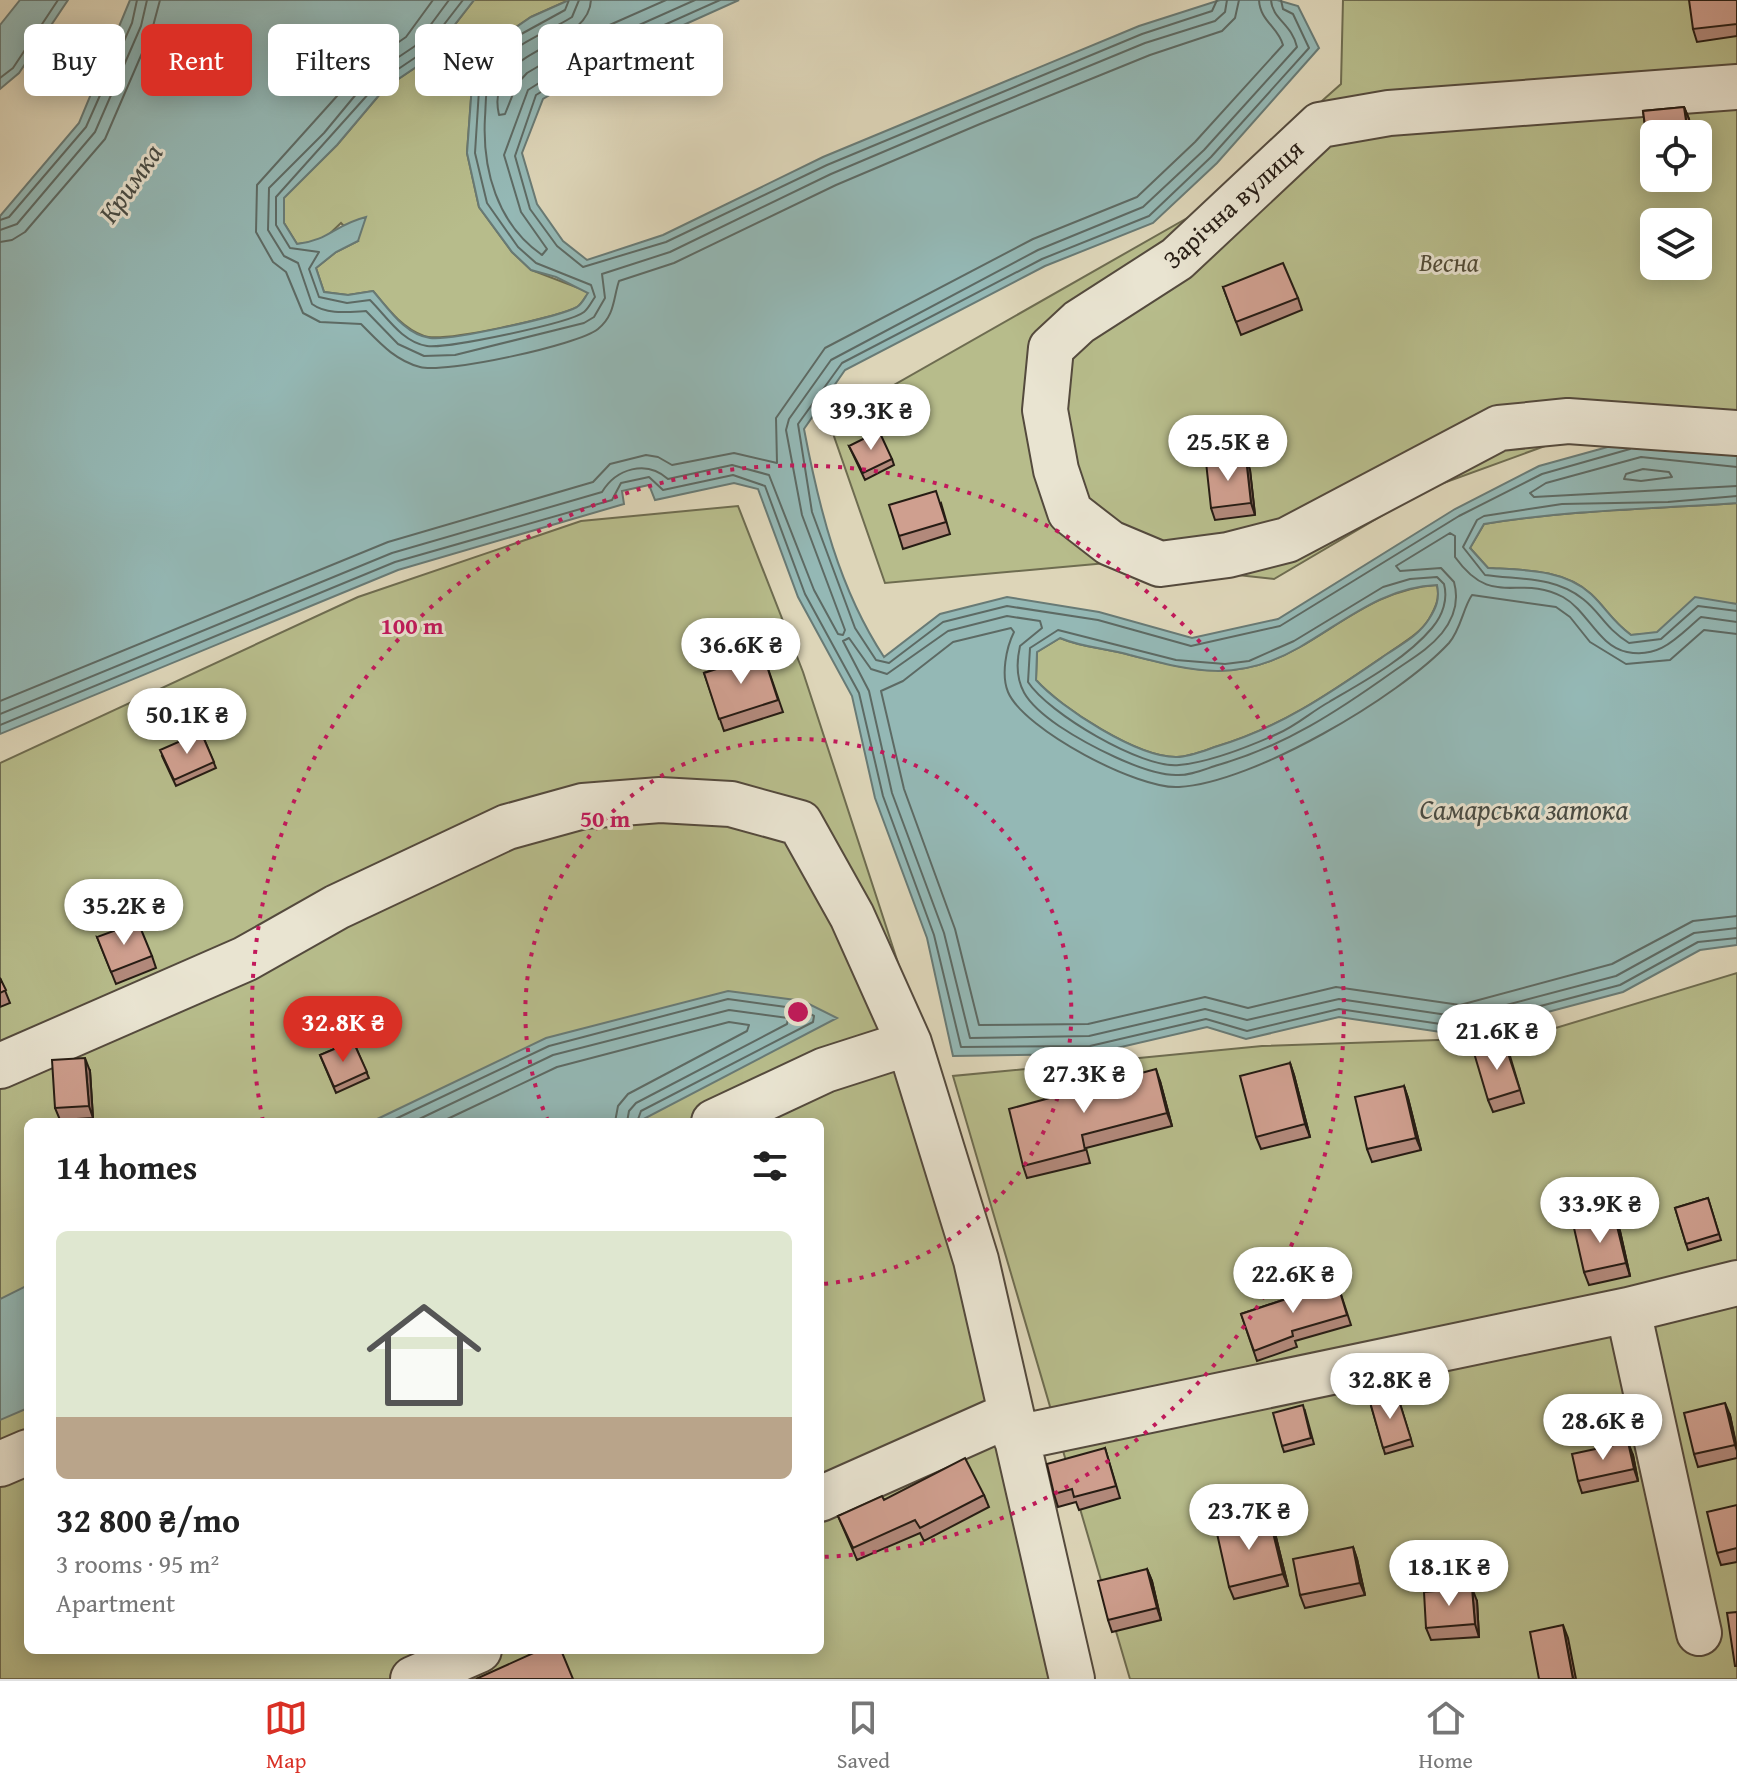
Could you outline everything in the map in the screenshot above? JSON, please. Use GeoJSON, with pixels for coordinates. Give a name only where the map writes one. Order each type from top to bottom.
{"type":"FeatureCollection","features":[{"type":"Feature","properties":{"kind":"lane","name":"Зарічна вулиця"},"geometry":{"type":"LineString","coordinates":[[1737,87],[1389,113],[1320,125],[1177,259],[1079,322],[1051,348],[1045,410],[1056,470],[1070,512],[1110,543],[1160,564],[1228,555],[1287,540],[1499,428],[1568,421],[1737,433]]}},
{"type":"Feature","properties":{"kind":"lane"},"geometry":{"type":"LineString","coordinates":[[0,1066],[245,959],[337,907],[507,827],[583,806],[660,800],[731,804],[800,823],[852,916],[909,1043],[976,1260],[1072,1679]]}},
{"type":"Feature","properties":{"kind":"lane"},"geometry":{"type":"LineString","coordinates":[[723,1118],[825,1070],[909,1043]]}},
{"type":"Feature","properties":{"kind":"lane"},"geometry":{"type":"LineString","coordinates":[[824,1497],[1013,1426],[1628,1310],[1737,1283]]}},
{"type":"Feature","properties":{"kind":"lane"},"geometry":{"type":"LineString","coordinates":[[1628,1310],[1699,1633]]}},
{"type":"Feature","properties":{"kind":"lane"},"geometry":{"type":"LineString","coordinates":[[0,1464],[24,1454]]}},
{"type":"Feature","properties":{"kind":"lane"},"geometry":{"type":"LineString","coordinates":[[413,1679],[470,1654]]}},
{"type":"Feature","properties":{"kind":"green space"},"geometry":{"type":"Polygon","coordinates":[[[474,0],[569,0],[521,24],[455,24],[474,0]]]}},
{"type":"Feature","properties":{"kind":"green space","name":"Весна"},"geometry":{"type":"Polygon","coordinates":[[[1343,0],[1737,0],[1737,424],[1622,418],[1427,489],[1274,579],[1118,562],[885,583],[829,422],[1196,213],[1341,84],[1343,0]]]}},
{"type":"Feature","properties":{"kind":"green space"},"geometry":{"type":"Polygon","coordinates":[[[415,68],[415,96],[471,96],[467,153],[479,207],[512,252],[531,270],[589,292],[577,307],[500,328],[435,337],[416,333],[402,323],[373,291],[348,295],[324,292],[316,268],[336,252],[358,241],[341,223],[322,241],[297,244],[284,223],[284,197],[337,145],[378,96],[399,96],[399,79],[415,68]]]}},
{"type":"Feature","properties":{"kind":"green space"},"geometry":{"type":"Polygon","coordinates":[[[1737,503],[1737,604],[1721,603],[1657,633],[1631,635],[1580,586],[1542,572],[1488,568],[1470,548],[1484,524],[1579,513],[1737,503]]]}},
{"type":"Feature","properties":{"kind":"green space"},"geometry":{"type":"Polygon","coordinates":[[[738,506],[803,672],[915,1015],[1092,1679],[0,1679],[0,763],[358,597],[581,521],[738,506]]]}},
{"type":"Feature","properties":{"kind":"green space"},"geometry":{"type":"Polygon","coordinates":[[[1437,585],[1437,602],[1429,619],[1404,642],[1285,718],[1241,738],[1187,756],[1161,755],[1122,740],[1063,704],[1036,680],[1037,652],[1060,638],[1196,669],[1236,670],[1256,666],[1300,647],[1382,599],[1417,587],[1437,585]]]}},
{"type":"Feature","properties":{"kind":"green space"},"geometry":{"type":"Polygon","coordinates":[[[1737,973],[1737,1679],[1130,1679],[953,1076],[1262,1046],[1526,1037],[1737,973]]]}},
{"type":"Feature","properties":{"kind":"water"},"geometry":{"type":"Polygon","coordinates":[[[20,0],[68,0],[52,24],[24,24],[24,66],[0,89],[0,25],[20,0]]]}},
{"type":"Feature","properties":{"kind":"water","name":"Самарська затока"},"geometry":{"type":"Polygon","coordinates":[[[130,0],[474,0],[455,24],[415,24],[415,68],[399,79],[399,24],[268,24],[268,96],[378,96],[337,145],[284,198],[284,223],[297,244],[317,239],[366,217],[358,241],[336,252],[316,268],[324,292],[348,295],[373,291],[398,320],[413,332],[430,338],[459,336],[549,316],[579,306],[588,293],[556,277],[531,270],[512,252],[479,207],[467,153],[471,96],[522,96],[521,24],[569,0],[739,0],[686,24],[538,24],[538,96],[548,96],[543,99],[522,153],[537,204],[563,241],[587,260],[663,235],[823,157],[1139,26],[1220,0],[1277,0],[1298,6],[1319,48],[1217,163],[1153,223],[1045,266],[845,370],[804,429],[824,518],[855,604],[884,657],[940,614],[1007,597],[1099,612],[1192,638],[1278,619],[1455,509],[1539,466],[1640,438],[1737,449],[1737,503],[1579,513],[1484,524],[1470,548],[1488,568],[1542,572],[1580,586],[1631,635],[1657,632],[1695,597],[1737,604],[1737,945],[1700,950],[1623,992],[1461,1035],[1339,1017],[1246,1039],[1207,1027],[1091,1054],[953,1056],[927,938],[875,798],[852,696],[798,597],[758,489],[734,483],[655,500],[649,485],[622,491],[624,504],[398,570],[0,734],[0,216],[79,123],[90,96],[125,96],[125,24],[120,24],[130,0]],[[1437,585],[1399,592],[1349,616],[1278,658],[1236,670],[1175,666],[1060,638],[1037,652],[1036,680],[1081,717],[1122,740],[1161,755],[1187,756],[1264,729],[1306,707],[1420,630],[1438,599],[1437,585]]]}},
{"type":"Feature","properties":{"kind":"water"},"geometry":{"type":"Polygon","coordinates":[[[728,991],[803,1001],[837,1018],[646,1118],[379,1118],[546,1038],[728,991]]]}},
{"type":"Feature","properties":{"kind":"water"},"geometry":{"type":"Polygon","coordinates":[[[24,1287],[24,1410],[0,1420],[0,1299],[24,1287]]]}},
{"type":"Feature","properties":{"kind":"building"},"geometry":{"type":"Polygon","coordinates":[[[1689,0],[1737,0],[1737,24],[1693,29],[1689,0]]]}},
{"type":"Feature","properties":{"kind":"building"},"geometry":{"type":"Polygon","coordinates":[[[1684,107],[1686,120],[1644,120],[1643,111],[1684,107]]]}},
{"type":"Feature","properties":{"kind":"building"},"geometry":{"type":"Polygon","coordinates":[[[1283,263],[1298,298],[1236,322],[1223,287],[1283,263]]]}},
{"type":"Feature","properties":{"kind":"building"},"geometry":{"type":"Polygon","coordinates":[[[879,431],[892,459],[863,473],[849,446],[879,431]]]}},
{"type":"Feature","properties":{"kind":"building"},"geometry":{"type":"Polygon","coordinates":[[[1246,458],[1251,503],[1211,508],[1206,462],[1246,458]]]}},
{"type":"Feature","properties":{"kind":"building"},"geometry":{"type":"Polygon","coordinates":[[[936,491],[946,522],[899,536],[889,505],[936,491]]]}},
{"type":"Feature","properties":{"kind":"building"},"geometry":{"type":"Polygon","coordinates":[[[763,654],[778,700],[719,719],[704,673],[763,654]]]}},
{"type":"Feature","properties":{"kind":"building"},"geometry":{"type":"Polygon","coordinates":[[[201,732],[214,762],[174,780],[160,750],[201,732]]]}},
{"type":"Feature","properties":{"kind":"building"},"geometry":{"type":"Polygon","coordinates":[[[138,922],[152,956],[111,972],[97,937],[138,922]]]}},
{"type":"Feature","properties":{"kind":"building"},"geometry":{"type":"Polygon","coordinates":[[[0,978],[6,990],[0,993],[0,978]]]}},
{"type":"Feature","properties":{"kind":"building"},"geometry":{"type":"Polygon","coordinates":[[[353,1041],[367,1072],[334,1087],[320,1055],[353,1041]]]}},
{"type":"Feature","properties":{"kind":"building"},"geometry":{"type":"Polygon","coordinates":[[[1505,1044],[1520,1090],[1488,1100],[1474,1053],[1505,1044]]]}},
{"type":"Feature","properties":{"kind":"building"},"geometry":{"type":"Polygon","coordinates":[[[85,1058],[89,1106],[55,1108],[52,1060],[85,1058]]]}},
{"type":"Feature","properties":{"kind":"building"},"geometry":{"type":"Polygon","coordinates":[[[1290,1063],[1305,1124],[1256,1137],[1240,1076],[1290,1063]]]}},
{"type":"Feature","properties":{"kind":"building"},"geometry":{"type":"Polygon","coordinates":[[[1156,1069],[1167,1113],[1082,1135],[1085,1150],[1023,1166],[1009,1109],[1156,1069]]]}},
{"type":"Feature","properties":{"kind":"building"},"geometry":{"type":"Polygon","coordinates":[[[1404,1086],[1416,1138],[1367,1149],[1355,1097],[1404,1086]]]}},
{"type":"Feature","properties":{"kind":"building"},"geometry":{"type":"Polygon","coordinates":[[[1708,1198],[1719,1234],[1686,1244],[1675,1208],[1708,1198]]]}},
{"type":"Feature","properties":{"kind":"building"},"geometry":{"type":"Polygon","coordinates":[[[1615,1218],[1626,1263],[1584,1272],[1574,1228],[1615,1218]]]}},
{"type":"Feature","properties":{"kind":"building"},"geometry":{"type":"Polygon","coordinates":[[[1337,1282],[1347,1315],[1292,1331],[1293,1336],[1254,1351],[1241,1314],[1337,1282]]]}},
{"type":"Feature","properties":{"kind":"building"},"geometry":{"type":"Polygon","coordinates":[[[1397,1394],[1411,1439],[1383,1448],[1370,1402],[1397,1394]]]}},
{"type":"Feature","properties":{"kind":"building"},"geometry":{"type":"Polygon","coordinates":[[[1725,1403],[1735,1445],[1694,1454],[1684,1413],[1725,1403]]]}},
{"type":"Feature","properties":{"kind":"building"},"geometry":{"type":"Polygon","coordinates":[[[1303,1405],[1311,1438],[1282,1446],[1273,1413],[1303,1405]]]}},
{"type":"Feature","properties":{"kind":"building"},"geometry":{"type":"Polygon","coordinates":[[[1628,1442],[1634,1469],[1578,1481],[1572,1454],[1628,1442]]]}},
{"type":"Feature","properties":{"kind":"building"},"geometry":{"type":"Polygon","coordinates":[[[1105,1448],[1116,1486],[1074,1497],[1072,1489],[1054,1494],[1047,1464],[1105,1448]]]}},
{"type":"Feature","properties":{"kind":"building"},"geometry":{"type":"Polygon","coordinates":[[[965,1458],[984,1495],[920,1528],[915,1520],[853,1548],[838,1516],[882,1496],[884,1500],[965,1458]]]}},
{"type":"Feature","properties":{"kind":"building"},"geometry":{"type":"Polygon","coordinates":[[[1737,1505],[1737,1548],[1717,1553],[1707,1512],[1737,1505]]]}},
{"type":"Feature","properties":{"kind":"building"},"geometry":{"type":"Polygon","coordinates":[[[1269,1516],[1283,1574],[1229,1587],[1216,1529],[1269,1516]]]}},
{"type":"Feature","properties":{"kind":"building"},"geometry":{"type":"Polygon","coordinates":[[[1353,1547],[1360,1583],[1300,1595],[1293,1559],[1353,1547]]]}},
{"type":"Feature","properties":{"kind":"building"},"geometry":{"type":"Polygon","coordinates":[[[1147,1569],[1157,1608],[1108,1620],[1098,1581],[1147,1569]]]}},
{"type":"Feature","properties":{"kind":"building"},"geometry":{"type":"Polygon","coordinates":[[[1472,1588],[1475,1624],[1426,1628],[1424,1592],[1472,1588]]]}},
{"type":"Feature","properties":{"kind":"building"},"geometry":{"type":"Polygon","coordinates":[[[1737,1612],[1737,1666],[1735,1666],[1727,1613],[1737,1612]]]}},
{"type":"Feature","properties":{"kind":"building"},"geometry":{"type":"Polygon","coordinates":[[[1563,1625],[1573,1679],[1539,1679],[1530,1632],[1563,1625]]]}},
{"type":"Feature","properties":{"kind":"building"},"geometry":{"type":"Polygon","coordinates":[[[531,1654],[563,1654],[573,1679],[476,1679],[531,1654]]]}},
{"type":"Feature","properties":{"kind":"water label","name":"Кримка"},"geometry":{"type":"Point","coordinates":[130,183]}}]}
